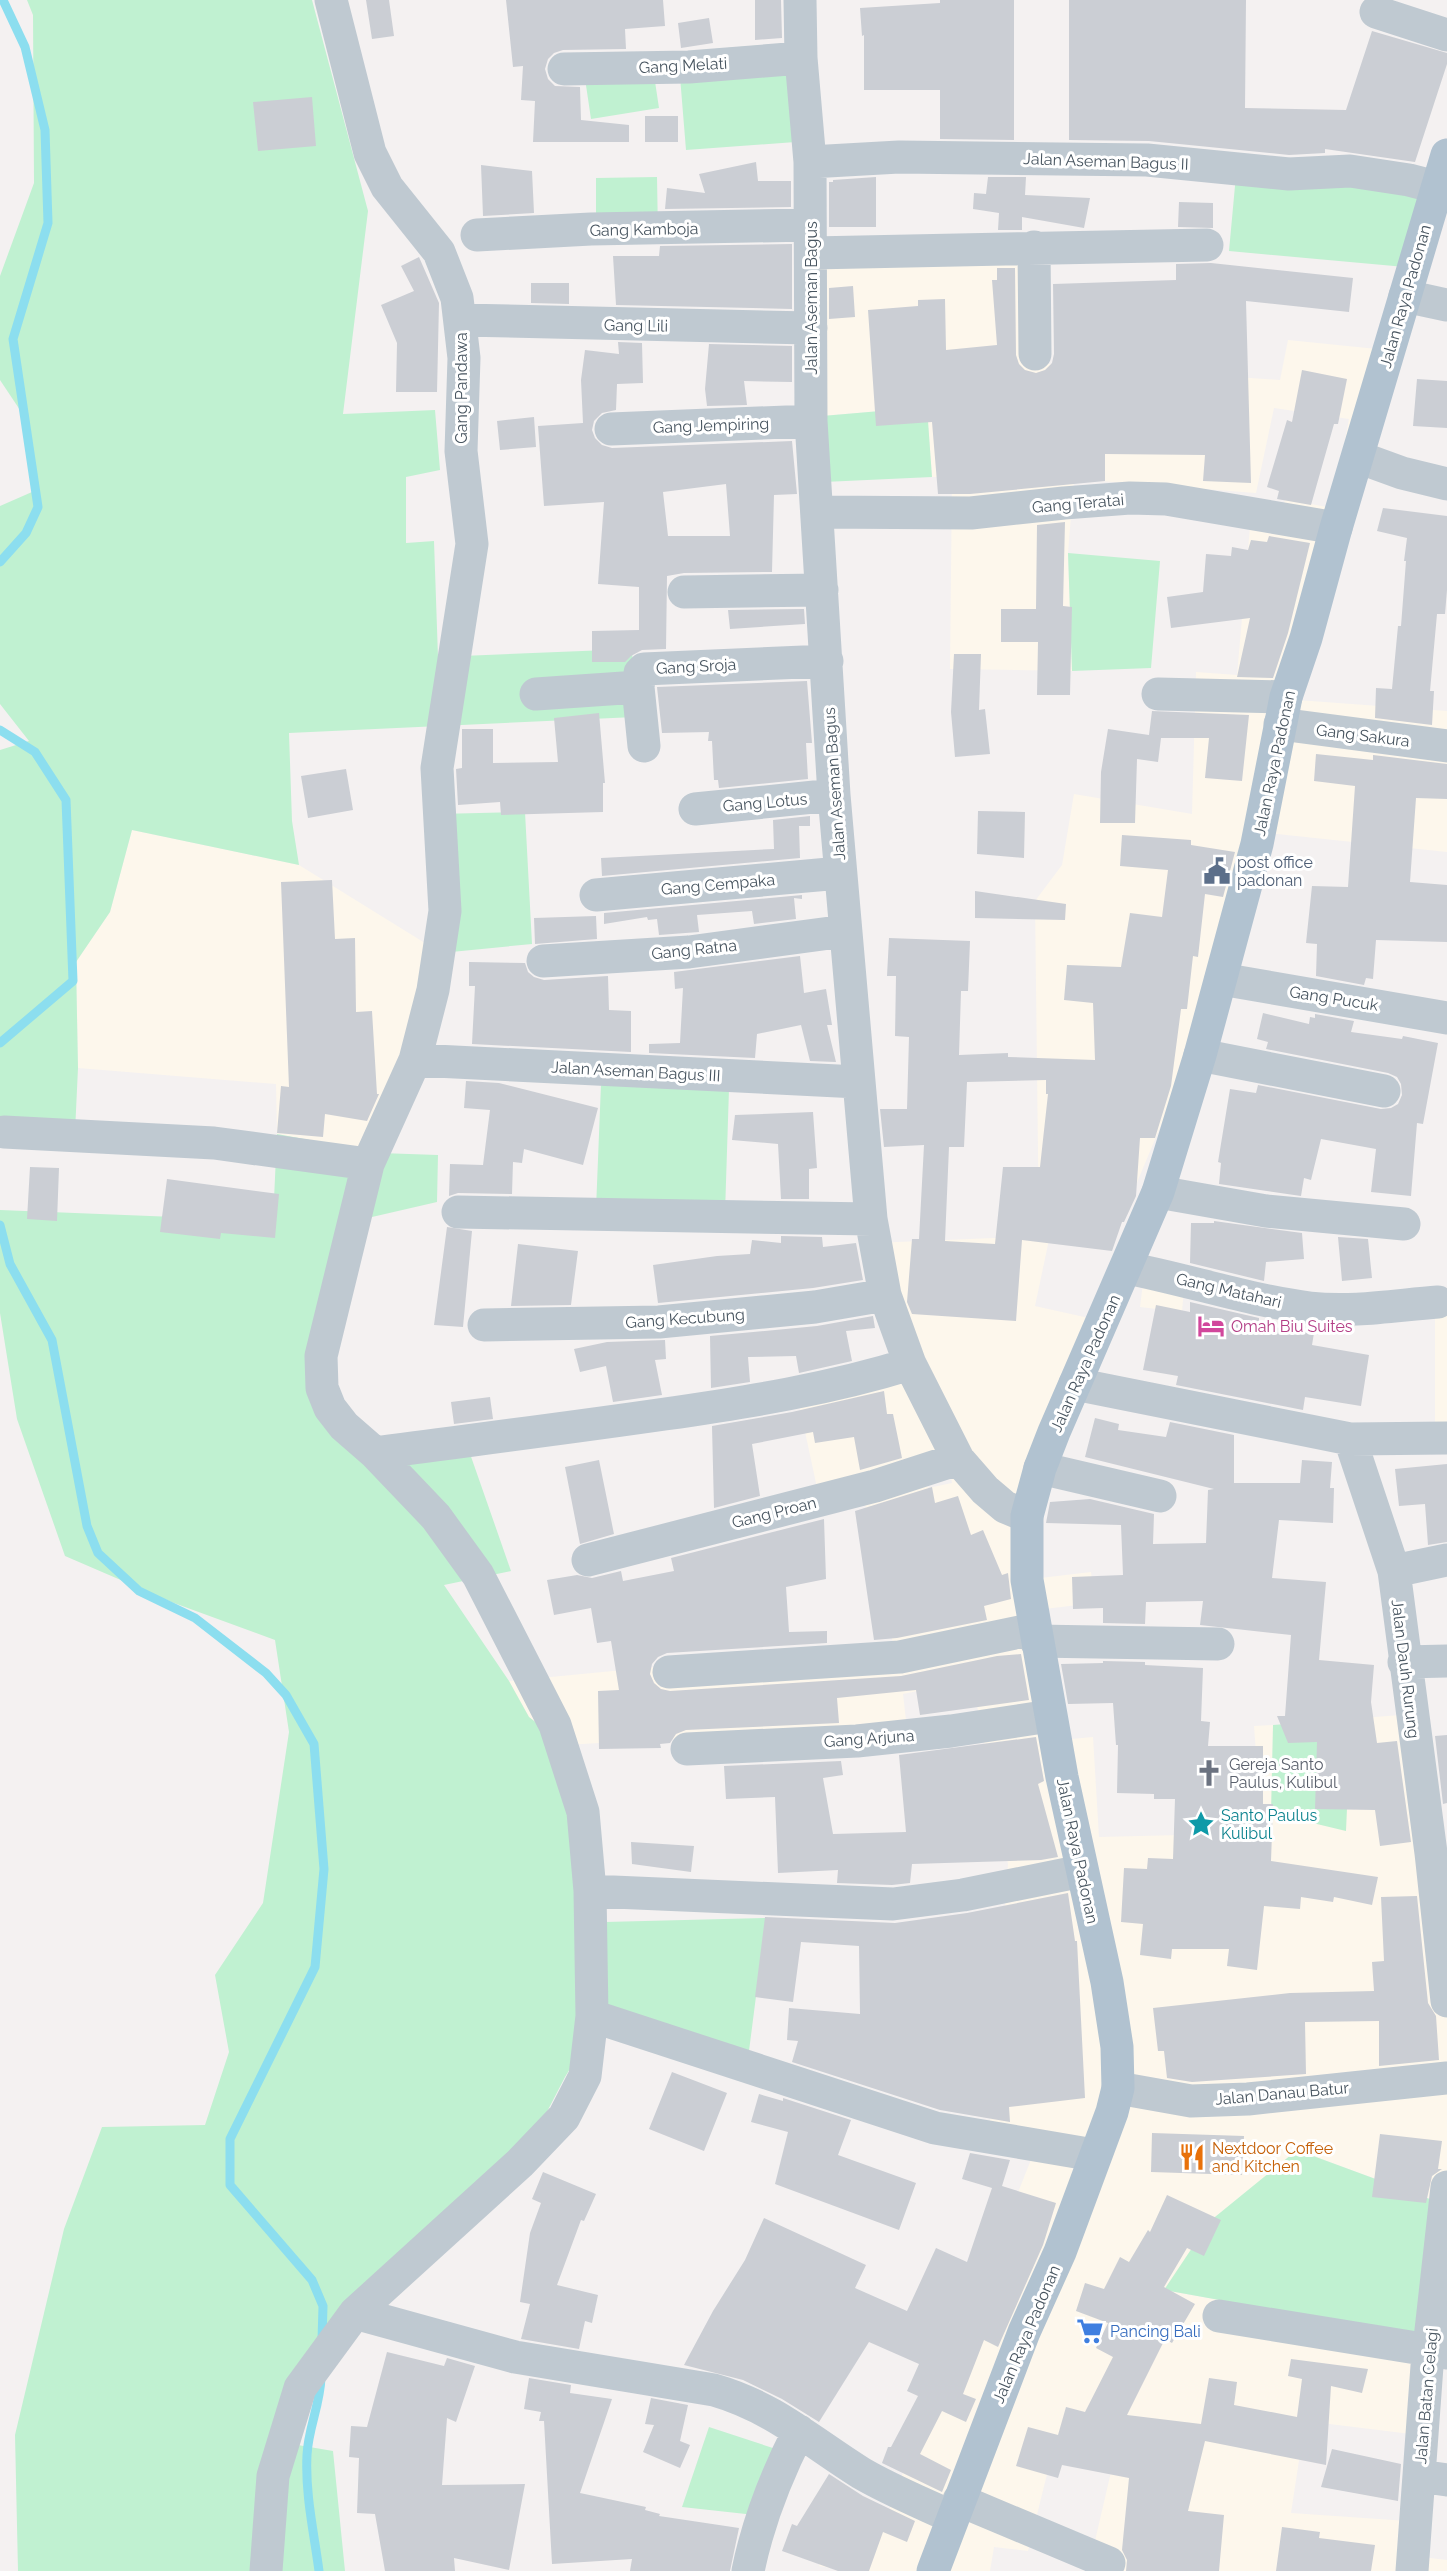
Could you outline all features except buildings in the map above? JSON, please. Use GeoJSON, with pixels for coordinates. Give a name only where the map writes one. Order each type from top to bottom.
{"type":"FeatureCollection","features":[{"type":"Feature","properties":{"kind":"main road","name":"Jalan Raya Padonan"},"geometry":{"type":"LineString","coordinates":[[933,2571],[1024,2332],[1060,2252],[1094,2155],[1112,2112],[1118,2088],[1117,2047],[1107,1982],[1082,1871],[1035,1635],[1027,1580],[1027,1516],[1040,1468],[1158,1192],[1200,1055],[1257,844],[1283,711],[1443,174]]}},
{"type":"Feature","properties":{"kind":"street","name":"Gang Pandawa"},"geometry":{"type":"LineString","coordinates":[[266,2571],[273,2476],[300,2388],[356,2313],[520,2163],[564,2117],[585,2076],[592,2016],[591,1891],[583,1812],[555,1725],[478,1575],[436,1518],[375,1453],[344,1426],[330,1408],[322,1388],[321,1356],[368,1164],[415,1060],[433,990],[445,911],[438,768],[472,544],[461,451],[464,357],[457,298],[439,252],[387,187],[370,153],[331,0]]}},
{"type":"Feature","properties":{"kind":"street","name":"Jalan Aseman Bagus"},"geometry":{"type":"LineString","coordinates":[[800,0],[801,58],[810,162],[811,421],[834,795],[871,1219],[885,1295],[910,1364],[958,1459],[985,1490],[1005,1507],[1027,1516]]}},
{"type":"Feature","properties":{"kind":"street"},"geometry":{"type":"LineString","coordinates":[[1376,12],[1447,35]]}},
{"type":"Feature","properties":{"kind":"street","name":"Gang Melati"},"geometry":{"type":"LineString","coordinates":[[564,69],[688,67],[801,58]]}},
{"type":"Feature","properties":{"kind":"street","name":"Jalan Aseman Bagus II"},"geometry":{"type":"LineString","coordinates":[[810,162],[899,157],[1148,160],[1289,174],[1350,171],[1408,180],[1443,174]]}},
{"type":"Feature","properties":{"kind":"street","name":"Gang Kamboja"},"geometry":{"type":"LineString","coordinates":[[477,235],[591,230],[1034,247],[1207,245]]}},
{"type":"Feature","properties":{"kind":"street"},"geometry":{"type":"LineString","coordinates":[[1034,247],[1035,354]]}},
{"type":"Feature","properties":{"kind":"street"},"geometry":{"type":"LineString","coordinates":[[1405,296],[1447,306]]}},
{"type":"Feature","properties":{"kind":"street","name":"Gang Lili"},"geometry":{"type":"LineString","coordinates":[[461,320],[811,328]]}},
{"type":"Feature","properties":{"kind":"street","name":"Gang Jempiring"},"geometry":{"type":"LineString","coordinates":[[611,429],[811,421]]}},
{"type":"Feature","properties":{"kind":"street"},"geometry":{"type":"LineString","coordinates":[[1358,457],[1402,473],[1447,484]]}},
{"type":"Feature","properties":{"kind":"street","name":"Gang Teratai"},"geometry":{"type":"LineString","coordinates":[[818,512],[971,513],[1130,498],[1166,499],[1336,528]]}},
{"type":"Feature","properties":{"kind":"street"},"geometry":{"type":"LineString","coordinates":[[684,592],[822,590]]}},
{"type":"Feature","properties":{"kind":"street","name":"Gang Sroja"},"geometry":{"type":"LineString","coordinates":[[644,746],[638,687],[640,673],[644,669],[826,662]]}},
{"type":"Feature","properties":{"kind":"street"},"geometry":{"type":"LineString","coordinates":[[536,694],[638,687]]}},
{"type":"Feature","properties":{"kind":"street","name":"Gang Sakura"},"geometry":{"type":"LineString","coordinates":[[1158,694],[1283,711],[1447,746]]}},
{"type":"Feature","properties":{"kind":"street","name":"Gang Lotus"},"geometry":{"type":"LineString","coordinates":[[695,809],[834,795]]}},
{"type":"Feature","properties":{"kind":"street","name":"Gang Cempaka"},"geometry":{"type":"LineString","coordinates":[[596,896],[840,873]]}},
{"type":"Feature","properties":{"kind":"street","name":"Gang Ratna"},"geometry":{"type":"LineString","coordinates":[[543,961],[688,952],[845,931]]}},
{"type":"Feature","properties":{"kind":"street","name":"Gang Pucuk"},"geometry":{"type":"LineString","coordinates":[[1221,979],[1447,1018]]}},
{"type":"Feature","properties":{"kind":"street"},"geometry":{"type":"LineString","coordinates":[[1200,1055],[1384,1091]]}},
{"type":"Feature","properties":{"kind":"street","name":"Jalan Aseman Bagus III"},"geometry":{"type":"LineString","coordinates":[[415,1060],[858,1082]]}},
{"type":"Feature","properties":{"kind":"street"},"geometry":{"type":"LineString","coordinates":[[4,1132],[214,1143],[368,1164]]}},
{"type":"Feature","properties":{"kind":"street"},"geometry":{"type":"LineString","coordinates":[[1158,1192],[1266,1211],[1404,1224]]}},
{"type":"Feature","properties":{"kind":"street"},"geometry":{"type":"LineString","coordinates":[[458,1212],[871,1219]]}},
{"type":"Feature","properties":{"kind":"street","name":"Gang Matahari"},"geometry":{"type":"LineString","coordinates":[[1127,1268],[1256,1298],[1311,1308],[1337,1309],[1438,1302]]}},
{"type":"Feature","properties":{"kind":"street","name":"Gang Kecubung"},"geometry":{"type":"LineString","coordinates":[[483,1325],[659,1322],[815,1307],[885,1295]]}},
{"type":"Feature","properties":{"kind":"street"},"geometry":{"type":"LineString","coordinates":[[375,1453],[760,1400],[860,1380],[910,1364]]}},
{"type":"Feature","properties":{"kind":"street"},"geometry":{"type":"LineString","coordinates":[[1075,1384],[1350,1439],[1447,1438]]}},
{"type":"Feature","properties":{"kind":"street","name":"Jalan Dauh Rurung"},"geometry":{"type":"LineString","coordinates":[[1350,1439],[1394,1571],[1404,1662],[1439,1855],[1447,2001]]}},
{"type":"Feature","properties":{"kind":"street","name":"Gang Proan"},"geometry":{"type":"LineString","coordinates":[[588,1560],[875,1486],[958,1459]]}},
{"type":"Feature","properties":{"kind":"street"},"geometry":{"type":"LineString","coordinates":[[1040,1468],[1160,1496]]}},
{"type":"Feature","properties":{"kind":"street"},"geometry":{"type":"LineString","coordinates":[[1394,1571],[1447,1560]]}},
{"type":"Feature","properties":{"kind":"street"},"geometry":{"type":"LineString","coordinates":[[669,1672],[900,1656],[1035,1635],[1218,1644]]}},
{"type":"Feature","properties":{"kind":"street"},"geometry":{"type":"LineString","coordinates":[[1404,1662],[1447,1660]]}},
{"type":"Feature","properties":{"kind":"street","name":"Gang Arjuna"},"geometry":{"type":"LineString","coordinates":[[687,1749],[869,1739],[951,1731],[1050,1716]]}},
{"type":"Feature","properties":{"kind":"street"},"geometry":{"type":"LineString","coordinates":[[591,1891],[893,1904],[963,1896],[1082,1871]]}},
{"type":"Feature","properties":{"kind":"street"},"geometry":{"type":"LineString","coordinates":[[592,2016],[935,2128],[1094,2155]]}},
{"type":"Feature","properties":{"kind":"street","name":"Jalan Danau Batur"},"geometry":{"type":"LineString","coordinates":[[1118,2088],[1191,2101],[1236,2100],[1447,2078]]}},
{"type":"Feature","properties":{"kind":"street","name":"Jalan Batan Celagi"},"geometry":{"type":"LineString","coordinates":[[1412,2571],[1433,2478],[1446,2199]]}},
{"type":"Feature","properties":{"kind":"street"},"geometry":{"type":"LineString","coordinates":[[356,2313],[515,2357],[714,2390],[746,2400],[772,2413],[863,2474],[1109,2563]]}},
{"type":"Feature","properties":{"kind":"street"},"geometry":{"type":"LineString","coordinates":[[1219,2316],[1438,2352]]}},
{"type":"Feature","properties":{"kind":"street"},"geometry":{"type":"LineString","coordinates":[[748,2571],[754,2540],[781,2467],[799,2431]]}},
{"type":"Feature","properties":{"kind":"shaded area"},"geometry":{"type":"Polygon","coordinates":[[[816,247],[1031,249],[1022,362],[1280,380],[1288,340],[1377,349],[1342,557],[1269,698],[1447,711],[1447,852],[1250,831],[1179,1082],[1110,1247],[1050,1235],[1035,1306],[1089,1318],[1045,1444],[1032,1579],[1091,1572],[1095,1603],[1036,1610],[1060,1740],[1093,1737],[1099,1837],[1262,1833],[1254,1726],[1273,1725],[1272,1813],[1351,1719],[1412,1714],[1447,2012],[1447,2205],[1297,2150],[1164,2290],[1430,2338],[1419,2435],[1305,2421],[1291,2513],[1408,2521],[1405,2555],[1447,2560],[1447,2571],[1088,2571],[1111,2472],[1051,2458],[1028,2551],[994,2547],[990,2571],[850,2571],[819,2566],[829,2538],[877,2543],[956,2329],[996,2248],[1038,2142],[989,2134],[1008,1864],[972,1680],[903,1694],[906,1720],[843,1729],[565,1745],[529,1717],[509,1681],[893,1644],[861,1484],[819,1497],[795,1385],[906,1363],[873,1243],[1039,1236],[1035,901],[1062,865],[1074,794],[1192,814],[1196,672],[1237,675],[1250,527],[1277,533],[1285,499],[1332,508],[1349,419],[1274,408],[1256,493],[1074,479],[1068,553],[1072,671],[950,669],[952,477],[932,477],[927,407],[822,416],[816,247]],[[947,1456],[923,1461],[928,1488],[952,1483],[947,1456]]]}},
{"type":"Feature","properties":{"kind":"shaded area"},"geometry":{"type":"Polygon","coordinates":[[[132,830],[299,865],[441,953],[380,1153],[277,1134],[276,1084],[78,1068],[76,962],[110,912],[132,830]]]}},
{"type":"Feature","properties":{"kind":"shaded area"},"geometry":{"type":"Polygon","coordinates":[[[1143,1283],[1184,1288],[1182,1312],[1140,1307],[1143,1283]]]}},
{"type":"Feature","properties":{"kind":"shaded area"},"geometry":{"type":"Polygon","coordinates":[[[1447,1298],[1447,1437],[1435,1437],[1435,1300],[1447,1298]]]}},
{"type":"Feature","properties":{"kind":"green space"},"geometry":{"type":"Polygon","coordinates":[[[27,0],[312,0],[368,211],[343,414],[435,410],[440,470],[406,477],[406,543],[434,541],[438,657],[632,649],[635,717],[289,733],[292,821],[299,865],[132,830],[110,912],[76,962],[78,1068],[75,1132],[0,1128],[0,750],[29,741],[0,704],[0,506],[32,492],[28,422],[0,380],[0,276],[34,183],[33,15],[27,0]]]}},
{"type":"Feature","properties":{"kind":"green space"},"geometry":{"type":"Polygon","coordinates":[[[801,42],[809,141],[686,150],[678,52],[801,42]]]}},
{"type":"Feature","properties":{"kind":"green space"},"geometry":{"type":"Polygon","coordinates":[[[651,55],[659,108],[591,119],[583,65],[651,55]]]}},
{"type":"Feature","properties":{"kind":"green space"},"geometry":{"type":"Polygon","coordinates":[[[1432,172],[1405,267],[1229,251],[1236,175],[1432,172]]]}},
{"type":"Feature","properties":{"kind":"green space"},"geometry":{"type":"Polygon","coordinates":[[[657,177],[658,234],[596,234],[596,178],[657,177]]]}},
{"type":"Feature","properties":{"kind":"green space"},"geometry":{"type":"Polygon","coordinates":[[[927,407],[932,477],[824,482],[822,416],[927,407]]]}},
{"type":"Feature","properties":{"kind":"green space"},"geometry":{"type":"Polygon","coordinates":[[[1068,553],[1160,561],[1151,668],[1072,671],[1068,553]]]}},
{"type":"Feature","properties":{"kind":"green space"},"geometry":{"type":"Polygon","coordinates":[[[525,812],[532,944],[441,953],[438,814],[525,812]]]}},
{"type":"Feature","properties":{"kind":"green space"},"geometry":{"type":"Polygon","coordinates":[[[601,1084],[729,1089],[725,1213],[596,1209],[601,1084]]]}},
{"type":"Feature","properties":{"kind":"green space"},"geometry":{"type":"Polygon","coordinates":[[[277,1134],[380,1153],[438,1155],[437,1202],[359,1220],[316,1312],[332,1415],[401,1450],[468,1448],[511,1571],[444,1585],[509,1681],[529,1717],[565,1745],[605,1922],[766,1918],[749,2051],[599,2021],[565,2077],[523,2158],[355,2308],[286,2443],[333,2451],[345,2571],[18,2571],[15,2435],[64,2229],[102,2127],[205,2125],[229,2052],[215,1975],[263,1903],[289,1732],[275,1640],[174,1603],[65,1556],[17,1419],[0,1313],[0,1210],[273,1221],[277,1134]]]}},
{"type":"Feature","properties":{"kind":"green space"},"geometry":{"type":"Polygon","coordinates":[[[1351,1719],[1346,1831],[1271,1813],[1273,1725],[1351,1719]]]}},
{"type":"Feature","properties":{"kind":"green space"},"geometry":{"type":"Polygon","coordinates":[[[1297,2150],[1446,2205],[1430,2338],[1164,2290],[1210,2221],[1297,2150]]]}},
{"type":"Feature","properties":{"kind":"green space"},"geometry":{"type":"Polygon","coordinates":[[[709,2427],[785,2452],[772,2517],[682,2507],[709,2427]]]}},
{"type":"Feature","properties":{"kind":"waterway"},"geometry":{"type":"LineString","coordinates":[[0,562],[26,533],[38,507],[13,339],[48,223],[45,130],[25,47],[3,0]]}},
{"type":"Feature","properties":{"kind":"waterway"},"geometry":{"type":"LineString","coordinates":[[0,730],[35,752],[66,800],[73,981],[0,1043]]}},
{"type":"Feature","properties":{"kind":"waterway"},"geometry":{"type":"LineString","coordinates":[[0,1225],[10,1264],[52,1340],[87,1526],[98,1553],[139,1591],[195,1618],[266,1673],[286,1695],[314,1744],[324,1869],[315,1967],[230,2139],[230,2185],[312,2280],[323,2306],[322,2340]]}},
{"type":"Feature","properties":{"kind":"waterway"},"geometry":{"type":"LineString","coordinates":[[319,2571],[307,2470],[309,2436],[319,2398],[321,2378]]}},
{"type":"Feature","properties":{"kind":"place","name":"post office padonan"},"geometry":{"type":"Point","coordinates":[1217,871]}},
{"type":"Feature","properties":{"kind":"place","name":"Omah Biu Suites"},"geometry":{"type":"Point","coordinates":[1211,1326]}},
{"type":"Feature","properties":{"kind":"place","name":"Gereja Santo Paulus, Kulibul"},"geometry":{"type":"Point","coordinates":[1209,1773]}},
{"type":"Feature","properties":{"kind":"place","name":"Santo Paulus Kulibul"},"geometry":{"type":"Point","coordinates":[1201,1824]}},
{"type":"Feature","properties":{"kind":"place","name":"Nextdoor Coffee and Kitchen"},"geometry":{"type":"Point","coordinates":[1192,2157]}},
{"type":"Feature","properties":{"kind":"place","name":"Pancing Bali"},"geometry":{"type":"Point","coordinates":[1090,2331]}}]}
